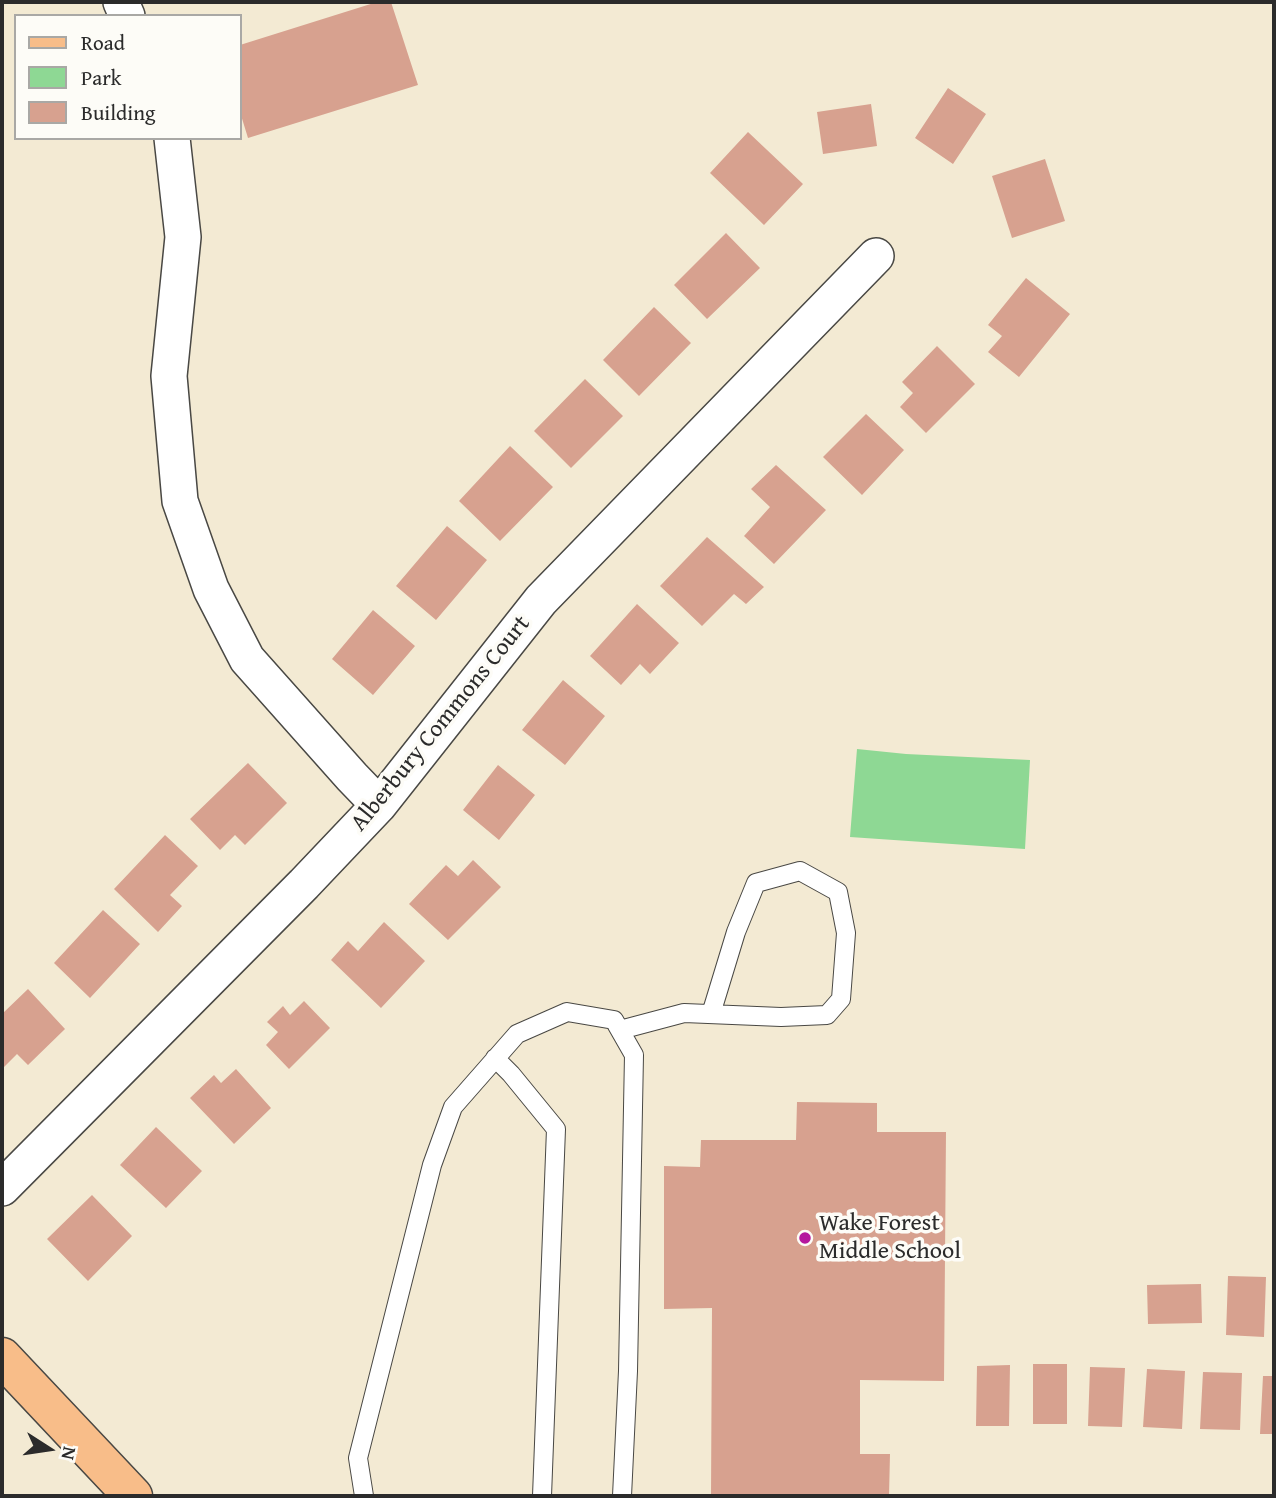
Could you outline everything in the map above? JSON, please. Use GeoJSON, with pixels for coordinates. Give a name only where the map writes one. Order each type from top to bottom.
{"type":"FeatureCollection","features":[{"type":"Feature","properties":{"kind":"main road"},"geometry":{"type":"LineString","coordinates":[[2,1357],[133,1496]]}},
{"type":"Feature","properties":{"kind":"street"},"geometry":{"type":"LineString","coordinates":[[172,140],[183,237],[169,376],[180,501],[211,589],[247,659],[379,805]]}},
{"type":"Feature","properties":{"kind":"street","name":"Alberbury Commons Court"},"geometry":{"type":"LineString","coordinates":[[2,1188],[379,805],[541,600],[876,256]]}},
{"type":"Feature","properties":{"kind":"lane"},"geometry":{"type":"LineString","coordinates":[[620,1030],[684,1013],[781,1017],[827,1016],[841,999],[846,933],[838,892],[800,870],[756,883],[736,932],[711,1014]]}},
{"type":"Feature","properties":{"kind":"lane"},"geometry":{"type":"LineString","coordinates":[[364,1496],[358,1458],[432,1165],[453,1107],[517,1034],[567,1012],[614,1020],[634,1055],[628,1371],[622,1496]]}},
{"type":"Feature","properties":{"kind":"lane"},"geometry":{"type":"LineString","coordinates":[[495,1058],[556,1129],[542,1496]]}},
{"type":"Feature","properties":{"kind":"green space"},"geometry":{"type":"Polygon","coordinates":[[[857,749],[1030,760],[1025,849],[850,837],[857,749]]]}},
{"type":"Feature","properties":{"kind":"building"},"geometry":{"type":"Polygon","coordinates":[[[377,2],[391,2],[418,85],[248,138],[242,118],[242,44],[377,2]]]}},
{"type":"Feature","properties":{"kind":"building"},"geometry":{"type":"Polygon","coordinates":[[[948,88],[986,114],[953,164],[915,138],[948,88]]]}},
{"type":"Feature","properties":{"kind":"building"},"geometry":{"type":"Polygon","coordinates":[[[871,104],[877,146],[823,154],[817,112],[871,104]]]}},
{"type":"Feature","properties":{"kind":"building"},"geometry":{"type":"Polygon","coordinates":[[[748,132],[803,184],[764,225],[710,173],[748,132]]]}},
{"type":"Feature","properties":{"kind":"building"},"geometry":{"type":"Polygon","coordinates":[[[1045,159],[1065,221],[1012,238],[992,176],[1045,159]]]}},
{"type":"Feature","properties":{"kind":"building"},"geometry":{"type":"Polygon","coordinates":[[[726,233],[760,268],[707,319],[674,285],[726,233]]]}},
{"type":"Feature","properties":{"kind":"building"},"geometry":{"type":"Polygon","coordinates":[[[1026,278],[1070,314],[1019,377],[988,352],[1002,336],[988,325],[1026,278]]]}},
{"type":"Feature","properties":{"kind":"building"},"geometry":{"type":"Polygon","coordinates":[[[654,307],[691,343],[639,396],[603,360],[654,307]]]}},
{"type":"Feature","properties":{"kind":"building"},"geometry":{"type":"Polygon","coordinates":[[[937,346],[975,384],[926,433],[900,407],[913,393],[902,382],[937,346]]]}},
{"type":"Feature","properties":{"kind":"building"},"geometry":{"type":"Polygon","coordinates":[[[585,379],[623,416],[571,468],[534,431],[585,379]]]}},
{"type":"Feature","properties":{"kind":"building"},"geometry":{"type":"Polygon","coordinates":[[[866,414],[904,450],[862,495],[823,457],[866,414]]]}},
{"type":"Feature","properties":{"kind":"building"},"geometry":{"type":"Polygon","coordinates":[[[510,446],[553,487],[500,541],[459,501],[510,446]]]}},
{"type":"Feature","properties":{"kind":"building"},"geometry":{"type":"Polygon","coordinates":[[[776,465],[826,510],[774,564],[744,536],[770,507],[751,489],[776,465]]]}},
{"type":"Feature","properties":{"kind":"building"},"geometry":{"type":"Polygon","coordinates":[[[447,526],[487,560],[436,620],[396,586],[447,526]]]}},
{"type":"Feature","properties":{"kind":"building"},"geometry":{"type":"Polygon","coordinates":[[[707,537],[764,587],[746,604],[734,594],[702,626],[660,586],[707,537]]]}},
{"type":"Feature","properties":{"kind":"building"},"geometry":{"type":"Polygon","coordinates":[[[637,604],[679,643],[650,674],[640,664],[621,685],[590,656],[637,604]]]}},
{"type":"Feature","properties":{"kind":"building"},"geometry":{"type":"Polygon","coordinates":[[[373,610],[415,646],[373,695],[332,659],[373,610]]]}},
{"type":"Feature","properties":{"kind":"building"},"geometry":{"type":"Polygon","coordinates":[[[563,680],[605,716],[565,765],[522,730],[563,680]]]}},
{"type":"Feature","properties":{"kind":"building"},"geometry":{"type":"Polygon","coordinates":[[[248,763],[287,803],[245,845],[235,835],[220,850],[190,819],[248,763]]]}},
{"type":"Feature","properties":{"kind":"building"},"geometry":{"type":"Polygon","coordinates":[[[498,765],[535,795],[499,840],[463,810],[498,765]]]}},
{"type":"Feature","properties":{"kind":"building"},"geometry":{"type":"Polygon","coordinates":[[[165,835],[198,866],[170,895],[182,906],[158,932],[114,889],[165,835]]]}},
{"type":"Feature","properties":{"kind":"building"},"geometry":{"type":"Polygon","coordinates":[[[473,860],[501,887],[448,940],[409,904],[446,865],[458,876],[473,860]]]}},
{"type":"Feature","properties":{"kind":"building"},"geometry":{"type":"Polygon","coordinates":[[[103,910],[140,944],[90,998],[54,963],[103,910]]]}},
{"type":"Feature","properties":{"kind":"building"},"geometry":{"type":"Polygon","coordinates":[[[384,922],[425,961],[381,1008],[331,960],[348,941],[358,951],[384,922]]]}},
{"type":"Feature","properties":{"kind":"building"},"geometry":{"type":"Polygon","coordinates":[[[28,989],[65,1029],[28,1065],[17,1054],[4,1067],[2,1014],[28,989]]]}},
{"type":"Feature","properties":{"kind":"building"},"geometry":{"type":"Polygon","coordinates":[[[304,1001],[330,1028],[289,1069],[266,1045],[278,1032],[267,1022],[283,1006],[290,1015],[304,1001]]]}},
{"type":"Feature","properties":{"kind":"building"},"geometry":{"type":"Polygon","coordinates":[[[236,1069],[271,1108],[234,1144],[190,1098],[214,1075],[221,1083],[236,1069]]]}},
{"type":"Feature","properties":{"kind":"building","name":"Wake Forest Middle School"},"geometry":{"type":"Polygon","coordinates":[[[797,1102],[877,1103],[877,1132],[946,1132],[944,1381],[860,1380],[860,1454],[890,1454],[889,1496],[711,1496],[712,1308],[664,1309],[664,1166],[700,1167],[701,1140],[796,1140],[797,1102]]]}},
{"type":"Feature","properties":{"kind":"building"},"geometry":{"type":"Polygon","coordinates":[[[156,1127],[202,1171],[166,1208],[120,1165],[156,1127]]]}},
{"type":"Feature","properties":{"kind":"building"},"geometry":{"type":"Polygon","coordinates":[[[92,1195],[132,1236],[88,1281],[47,1239],[92,1195]]]}},
{"type":"Feature","properties":{"kind":"building"},"geometry":{"type":"Polygon","coordinates":[[[1228,1276],[1266,1277],[1264,1337],[1226,1335],[1228,1276]]]}},
{"type":"Feature","properties":{"kind":"building"},"geometry":{"type":"Polygon","coordinates":[[[1201,1284],[1202,1323],[1148,1324],[1147,1285],[1201,1284]]]}},
{"type":"Feature","properties":{"kind":"building"},"geometry":{"type":"Polygon","coordinates":[[[1033,1364],[1067,1364],[1067,1424],[1033,1424],[1033,1364]]]}},
{"type":"Feature","properties":{"kind":"building"},"geometry":{"type":"Polygon","coordinates":[[[1010,1365],[1009,1426],[976,1426],[977,1366],[1010,1365]]]}},
{"type":"Feature","properties":{"kind":"building"},"geometry":{"type":"Polygon","coordinates":[[[1090,1367],[1125,1368],[1122,1427],[1088,1426],[1090,1367]]]}},
{"type":"Feature","properties":{"kind":"building"},"geometry":{"type":"Polygon","coordinates":[[[1147,1369],[1185,1371],[1182,1429],[1143,1427],[1147,1369]]]}},
{"type":"Feature","properties":{"kind":"building"},"geometry":{"type":"Polygon","coordinates":[[[1203,1372],[1242,1373],[1240,1430],[1200,1429],[1203,1372]]]}},
{"type":"Feature","properties":{"kind":"building"},"geometry":{"type":"Polygon","coordinates":[[[1263,1376],[1274,1376],[1274,1434],[1260,1434],[1263,1376]]]}},
{"type":"Feature","properties":{"kind":"place","name":"Wake Forest Middle School"},"geometry":{"type":"Point","coordinates":[805,1238]}}]}
